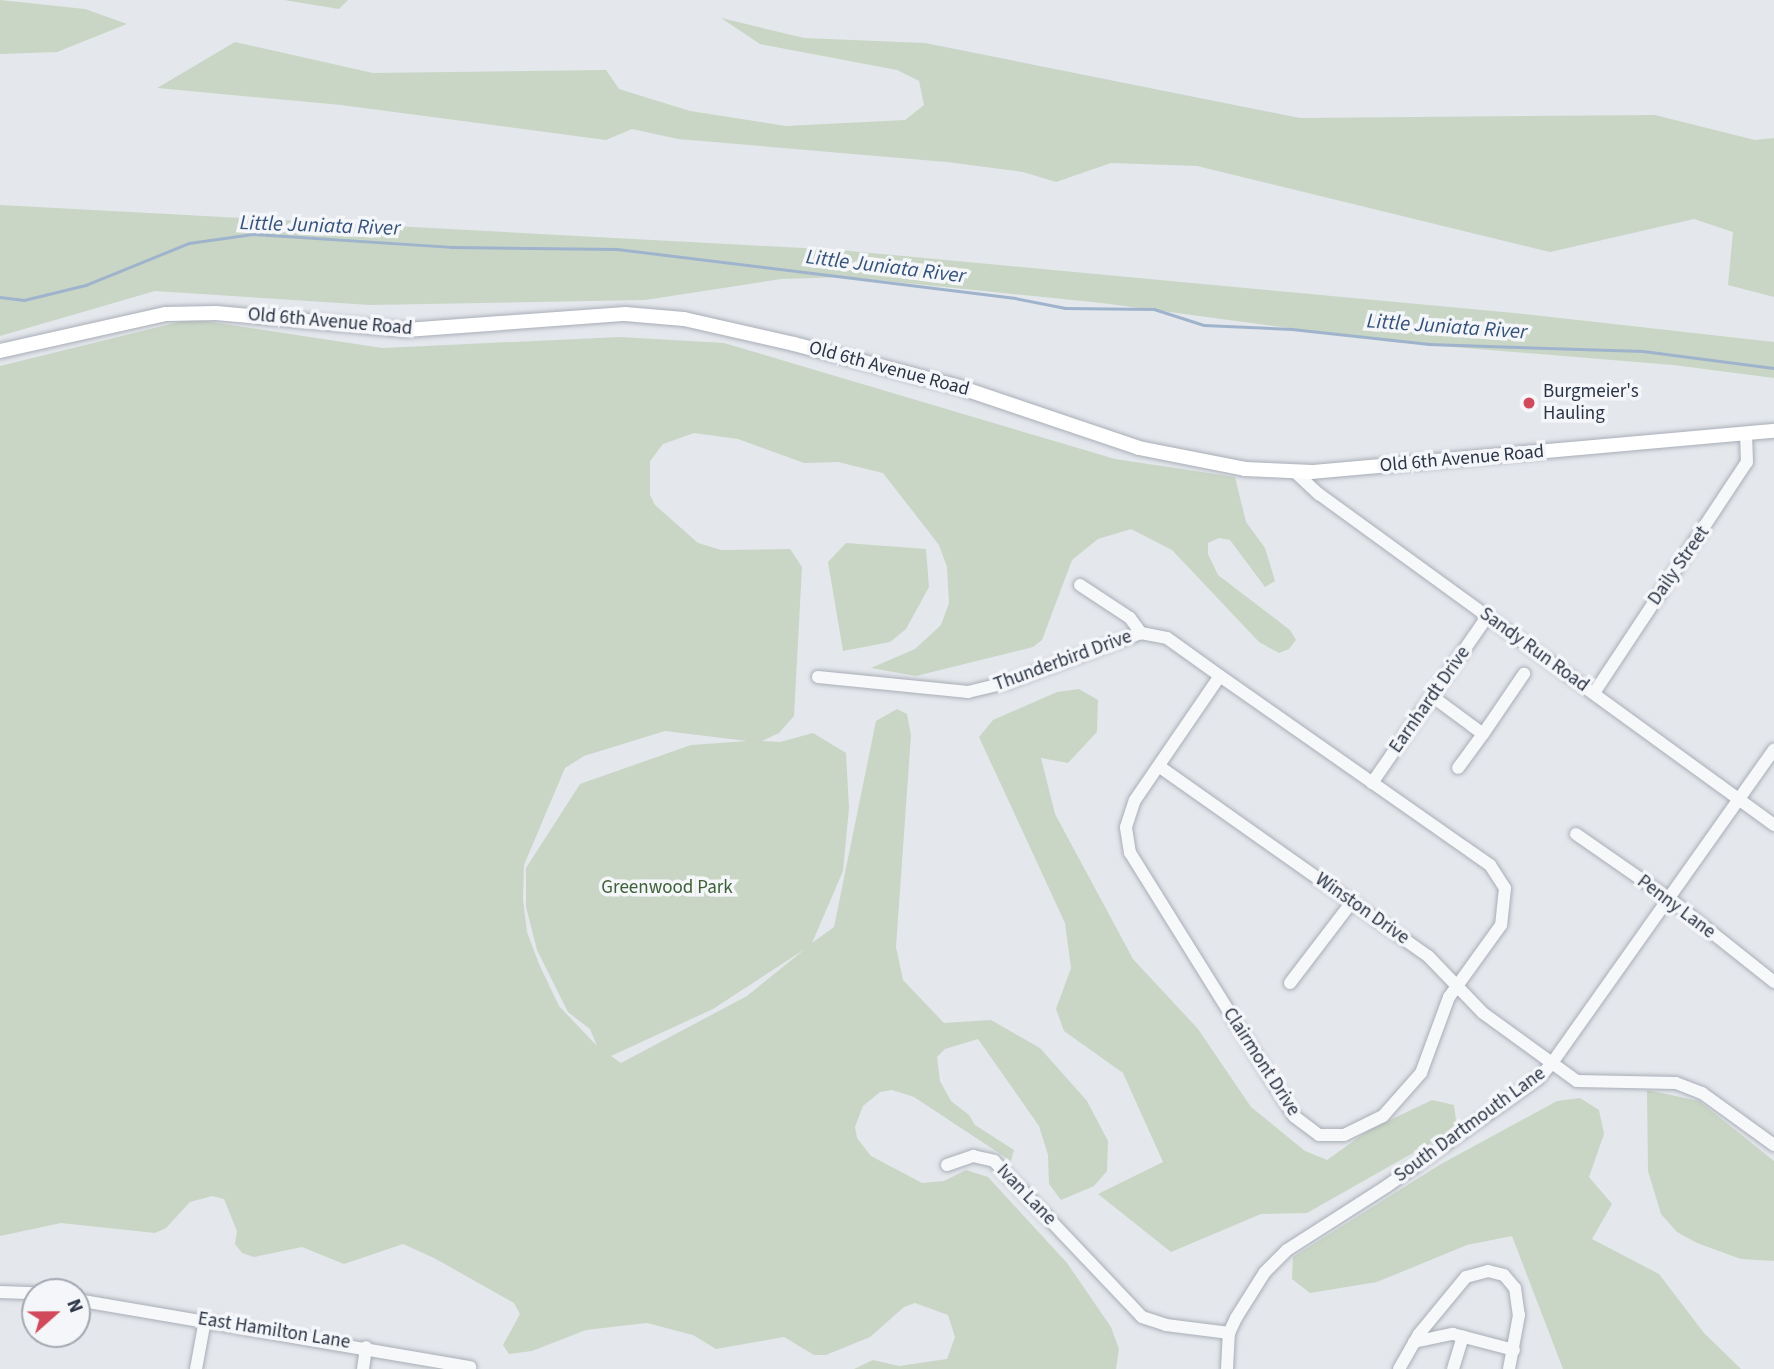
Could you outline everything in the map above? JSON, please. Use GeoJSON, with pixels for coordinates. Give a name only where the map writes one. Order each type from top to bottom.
{"type":"FeatureCollection","features":[{"type":"Feature","properties":{"kind":"main road","name":"Old 6th Avenue Road"},"geometry":{"type":"LineString","coordinates":[[0,351],[166,314],[232,314],[407,330],[578,314],[655,316],[712,324],[938,380],[1166,456],[1245,469],[1295,472],[1774,431]]}},
{"type":"Feature","properties":{"kind":"street","name":"Daily Street"},"geometry":{"type":"LineString","coordinates":[[1594,693],[1747,462],[1746,434]]}},
{"type":"Feature","properties":{"kind":"street","name":"Sandy Run Road"},"geometry":{"type":"LineString","coordinates":[[1295,472],[1487,617],[1774,825]]}},
{"type":"Feature","properties":{"kind":"street","name":"Clairmont Drive"},"geometry":{"type":"LineString","coordinates":[[1080,585],[1130,618],[1142,633],[1167,638],[1490,865],[1505,888],[1501,925],[1456,986],[1421,1073],[1403,1098],[1362,1129],[1330,1137],[1306,1129],[1130,853],[1128,815],[1220,676]]}},
{"type":"Feature","properties":{"kind":"street","name":"Earnhardt Drive"},"geometry":{"type":"LineString","coordinates":[[1372,783],[1487,617]]}},
{"type":"Feature","properties":{"kind":"street","name":"Thunderbird Drive"},"geometry":{"type":"LineString","coordinates":[[818,677],[968,692],[1009,682],[1142,633]]}},
{"type":"Feature","properties":{"kind":"street"},"geometry":{"type":"LineString","coordinates":[[1458,768],[1524,674]]}},
{"type":"Feature","properties":{"kind":"street"},"geometry":{"type":"LineString","coordinates":[[1433,697],[1483,734]]}},
{"type":"Feature","properties":{"kind":"street","name":"South Dartmouth Lane"},"geometry":{"type":"LineString","coordinates":[[1227,1369],[1229,1333],[1257,1284],[1287,1250],[1387,1186],[1539,1078],[1671,900],[1774,750]]}},
{"type":"Feature","properties":{"kind":"street","name":"Winston Drive"},"geometry":{"type":"LineString","coordinates":[[1160,767],[1428,956],[1483,1013],[1577,1081],[1597,1085],[1676,1083],[1702,1093],[1774,1145]]}},
{"type":"Feature","properties":{"kind":"street","name":"Penny Lane"},"geometry":{"type":"LineString","coordinates":[[1576,834],[1671,900],[1774,982]]}},
{"type":"Feature","properties":{"kind":"street"},"geometry":{"type":"LineString","coordinates":[[1290,983],[1352,902]]}},
{"type":"Feature","properties":{"kind":"street","name":"Ivan Lane"},"geometry":{"type":"LineString","coordinates":[[947,1164],[973,1156],[994,1161],[1142,1317],[1166,1325],[1229,1333]]}},
{"type":"Feature","properties":{"kind":"street"},"geometry":{"type":"LineString","coordinates":[[1399,1369],[1414,1342],[1466,1277],[1488,1271],[1504,1275],[1515,1288],[1519,1315],[1509,1369]]}},
{"type":"Feature","properties":{"kind":"street"},"geometry":{"type":"LineString","coordinates":[[0,1292],[21,1293]]}},
{"type":"Feature","properties":{"kind":"street","name":"East Hamilton Lane"},"geometry":{"type":"LineString","coordinates":[[91,1302],[366,1346],[470,1367]]}},
{"type":"Feature","properties":{"kind":"street"},"geometry":{"type":"LineString","coordinates":[[196,1369],[205,1320]]}},
{"type":"Feature","properties":{"kind":"street"},"geometry":{"type":"LineString","coordinates":[[1414,1342],[1463,1336],[1514,1350]]}},
{"type":"Feature","properties":{"kind":"street"},"geometry":{"type":"LineString","coordinates":[[1453,1369],[1463,1336]]}},
{"type":"Feature","properties":{"kind":"street"},"geometry":{"type":"LineString","coordinates":[[363,1369],[366,1346]]}},
{"type":"Feature","properties":{"kind":"green space"},"geometry":{"type":"Polygon","coordinates":[[[0,0],[85,9],[127,24],[57,52],[0,54],[0,0]]]}},
{"type":"Feature","properties":{"kind":"green space"},"geometry":{"type":"Polygon","coordinates":[[[284,0],[348,0],[339,9],[284,0]]]}},
{"type":"Feature","properties":{"kind":"green space"},"geometry":{"type":"Polygon","coordinates":[[[721,18],[804,38],[925,43],[1300,118],[1655,115],[1755,140],[1774,138],[1774,297],[1728,285],[1733,232],[1694,219],[1550,252],[1197,166],[1111,163],[1056,182],[1023,172],[947,162],[678,139],[632,129],[606,140],[341,105],[157,88],[235,42],[373,73],[606,70],[619,89],[690,111],[786,126],[905,120],[924,105],[919,81],[897,70],[760,44],[721,18]]]}},
{"type":"Feature","properties":{"kind":"green space"},"geometry":{"type":"Polygon","coordinates":[[[0,205],[839,250],[1514,313],[1774,342],[1774,378],[1673,365],[1393,342],[1102,303],[847,277],[781,279],[645,300],[370,305],[155,291],[0,336],[0,205]]]}},
{"type":"Feature","properties":{"kind":"green space","name":"Greenwood Park"},"geometry":{"type":"Polygon","coordinates":[[[191,319],[382,348],[620,337],[724,343],[1115,459],[1235,477],[1246,522],[1265,548],[1275,581],[1265,587],[1230,540],[1219,538],[1208,543],[1208,554],[1218,575],[1290,630],[1296,640],[1289,649],[1279,653],[1259,642],[1172,550],[1131,529],[1098,539],[1072,560],[1042,640],[1033,647],[916,676],[871,668],[915,649],[941,625],[949,603],[947,567],[939,545],[883,473],[838,462],[804,463],[738,439],[694,433],[663,444],[650,461],[650,495],[655,505],[698,543],[721,550],[790,549],[802,567],[794,716],[779,733],[762,741],[780,742],[813,733],[846,753],[849,808],[843,871],[812,943],[834,927],[876,721],[897,709],[907,714],[911,735],[896,947],[903,980],[944,1023],[991,1020],[1040,1048],[1087,1101],[1108,1141],[1107,1171],[1094,1186],[1061,1200],[1049,1184],[1048,1155],[1039,1126],[978,1039],[945,1049],[937,1057],[940,1081],[951,1101],[969,1115],[975,1125],[1014,1150],[1011,1161],[914,1097],[892,1090],[880,1092],[863,1106],[855,1127],[857,1138],[871,1156],[922,1183],[944,1181],[966,1170],[988,1177],[1067,1263],[1111,1327],[1119,1349],[1116,1369],[854,1369],[873,1360],[899,1366],[947,1359],[955,1337],[948,1315],[915,1303],[904,1307],[870,1337],[826,1355],[814,1355],[784,1337],[716,1349],[693,1335],[647,1323],[586,1330],[532,1351],[509,1354],[503,1345],[520,1314],[514,1303],[434,1258],[403,1244],[344,1264],[302,1247],[254,1257],[242,1253],[235,1244],[237,1231],[224,1199],[212,1196],[190,1202],[166,1228],[155,1233],[61,1223],[0,1236],[0,366],[191,319]],[[665,731],[584,756],[565,768],[524,865],[523,899],[527,932],[539,964],[559,1006],[597,1046],[590,1029],[568,1012],[537,950],[526,907],[526,868],[580,784],[691,745],[747,741],[665,731]],[[805,949],[713,1009],[611,1056],[621,1063],[747,996],[805,949]]]}},
{"type":"Feature","properties":{"kind":"green space"},"geometry":{"type":"Polygon","coordinates":[[[846,543],[926,549],[929,587],[906,629],[890,642],[843,651],[828,562],[846,543]]]}},
{"type":"Feature","properties":{"kind":"green space"},"geometry":{"type":"Polygon","coordinates":[[[1079,689],[1098,700],[1097,732],[1068,763],[1041,758],[1055,814],[1133,959],[1198,1029],[1251,1107],[1305,1151],[1327,1160],[1369,1130],[1432,1100],[1454,1105],[1457,1128],[1307,1213],[1261,1214],[1171,1252],[1098,1194],[1163,1162],[1123,1073],[1064,1031],[1056,1009],[1071,968],[1065,923],[979,737],[993,720],[1057,692],[1079,689]]]}},
{"type":"Feature","properties":{"kind":"green space"},"geometry":{"type":"Polygon","coordinates":[[[1647,1090],[1699,1101],[1774,1161],[1774,1261],[1741,1259],[1697,1243],[1677,1232],[1661,1214],[1648,1171],[1647,1090]]]}},
{"type":"Feature","properties":{"kind":"green space"},"geometry":{"type":"Polygon","coordinates":[[[1580,1098],[1599,1110],[1604,1134],[1589,1177],[1612,1204],[1592,1239],[1659,1274],[1704,1333],[1741,1369],[1563,1369],[1512,1236],[1467,1245],[1377,1282],[1310,1293],[1292,1279],[1293,1257],[1441,1164],[1557,1101],[1580,1098]]]}},
{"type":"Feature","properties":{"kind":"waterway","name":"Little Juniata River"},"geometry":{"type":"LineString","coordinates":[[0,297],[24,300],[86,285],[189,243],[252,234],[451,247],[617,249],[1015,298],[1065,308],[1154,309],[1204,325],[1292,329],[1429,344],[1643,351],[1774,368]]}},
{"type":"Feature","properties":{"kind":"place","name":"Burgmeier's Hauling"},"geometry":{"type":"Point","coordinates":[1529,403]}}]}
